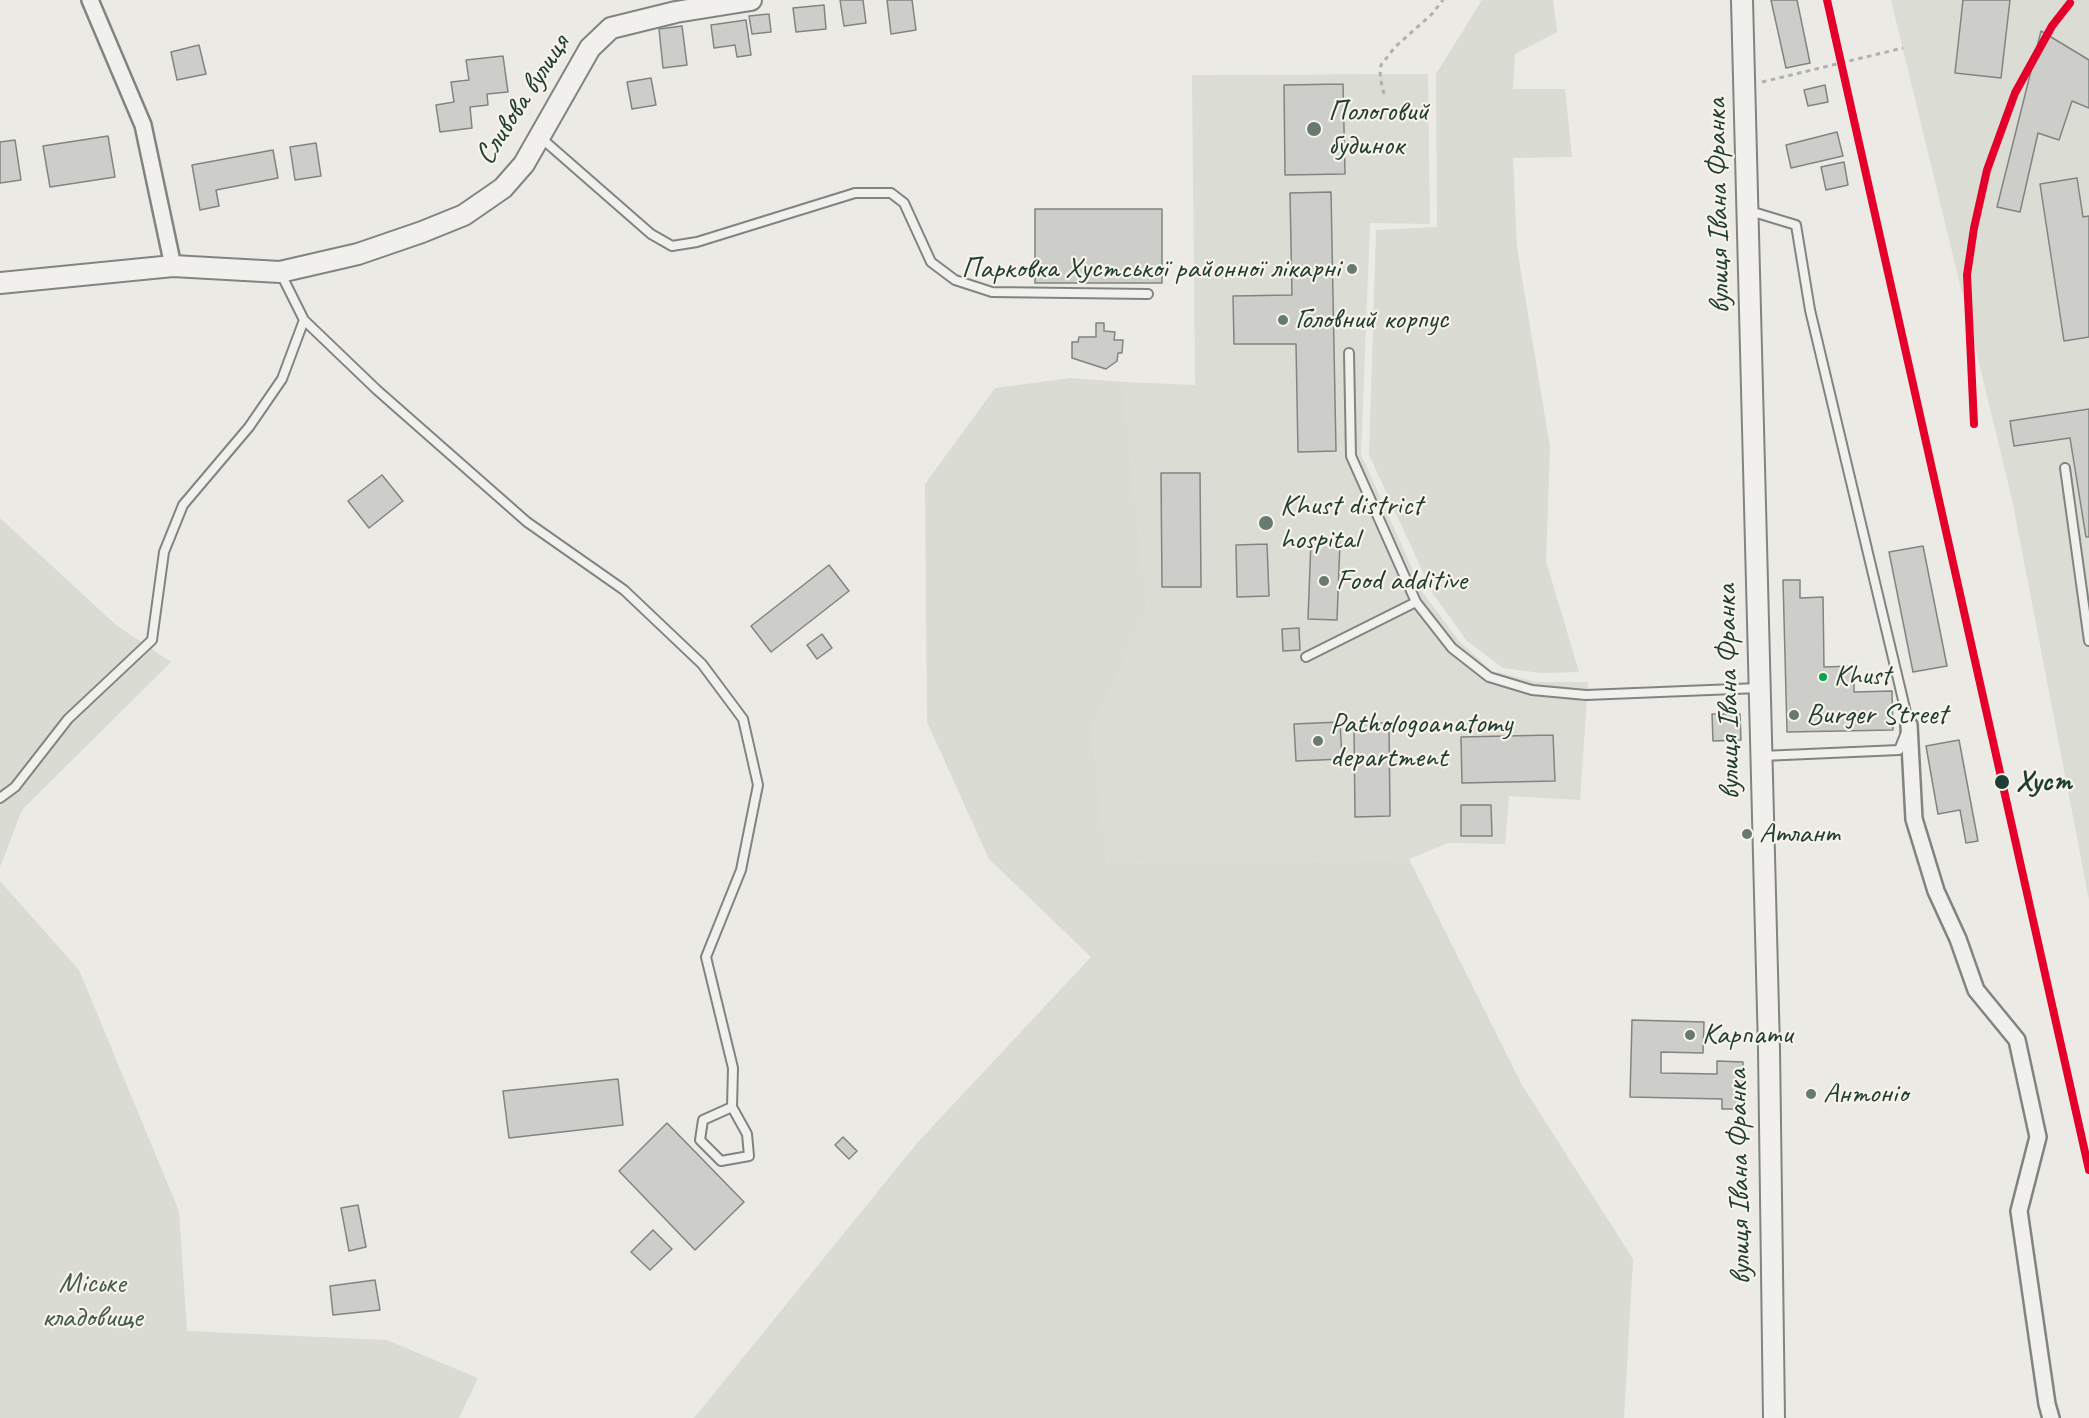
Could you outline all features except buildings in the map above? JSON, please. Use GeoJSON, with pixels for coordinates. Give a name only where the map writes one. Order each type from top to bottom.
{"type":"FeatureCollection","features":[{"type":"Feature","properties":{"kind":"main road","name":"Сливова вулиця"},"geometry":{"type":"LineString","coordinates":[[0,283],[173,266],[280,272],[358,254],[464,215],[503,188],[524,164],[590,48],[611,28],[676,12],[751,0]]}},
{"type":"Feature","properties":{"kind":"main road","name":"вулиця Івана Франка"},"geometry":{"type":"LineString","coordinates":[[1742,0],[1750,211],[1760,756],[1769,1049],[1774,1418]]}},
{"type":"Feature","properties":{"kind":"street"},"geometry":{"type":"LineString","coordinates":[[90,0],[143,125],[173,266]]}},
{"type":"Feature","properties":{"kind":"street"},"geometry":{"type":"LineString","coordinates":[[1909,725],[1914,819],[1936,891],[1958,939],[1976,990],[2017,1040],[2038,1137],[2019,1211],[2047,1404],[2051,1418]]}},
{"type":"Feature","properties":{"kind":"lane"},"geometry":{"type":"LineString","coordinates":[[539,136],[651,234],[672,246],[697,242],[855,193],[891,193],[904,203],[931,262],[955,280],[992,292],[1148,294]]}},
{"type":"Feature","properties":{"kind":"lane"},"geometry":{"type":"LineString","coordinates":[[1750,211],[1796,225],[1810,310],[1909,725],[1899,750],[1760,756]]}},
{"type":"Feature","properties":{"kind":"lane"},"geometry":{"type":"LineString","coordinates":[[280,272],[304,320],[377,390],[527,522],[624,590],[702,664],[743,719],[758,785],[741,870],[706,957],[733,1068],[732,1107],[747,1134],[749,1156],[722,1161],[700,1140],[703,1120],[732,1107]]}},
{"type":"Feature","properties":{"kind":"lane"},"geometry":{"type":"LineString","coordinates":[[0,798],[15,787],[68,719],[152,640],[164,552],[183,505],[249,427],[282,379],[304,320]]}},
{"type":"Feature","properties":{"kind":"lane"},"geometry":{"type":"LineString","coordinates":[[1349,353],[1351,456],[1416,602],[1452,648],[1489,677],[1532,690],[1586,695],[1759,688]]}},
{"type":"Feature","properties":{"kind":"lane"},"geometry":{"type":"LineString","coordinates":[[2065,468],[2089,641]]}},
{"type":"Feature","properties":{"kind":"lane"},"geometry":{"type":"LineString","coordinates":[[1306,657],[1416,602]]}},
{"type":"Feature","properties":{"kind":"path"},"geometry":{"type":"LineString","coordinates":[[1384,94],[1380,77],[1381,64],[1395,47],[1432,14],[1443,0]]}},
{"type":"Feature","properties":{"kind":"path"},"geometry":{"type":"LineString","coordinates":[[1746,86],[1903,48]]}},
{"type":"Feature","properties":{"kind":"shaded area"},"geometry":{"type":"Polygon","coordinates":[[[1891,0],[2089,0],[2089,900],[2012,499],[1891,0]]]}},
{"type":"Feature","properties":{"kind":"shaded area","name":"Khust district hospital"},"geometry":{"type":"Polygon","coordinates":[[[1428,74],[1430,224],[1370,223],[1361,454],[1423,593],[1459,641],[1492,671],[1537,682],[1588,682],[1580,800],[1509,796],[1505,844],[1448,843],[1409,859],[1108,864],[1092,728],[1148,611],[1123,382],[1195,385],[1192,75],[1428,74]]]}},
{"type":"Feature","properties":{"kind":"green space"},"geometry":{"type":"Polygon","coordinates":[[[1482,0],[1553,0],[1557,32],[1515,54],[1513,89],[1565,89],[1572,157],[1513,158],[1517,248],[1550,447],[1546,561],[1579,672],[1541,673],[1503,668],[1467,641],[1433,594],[1369,455],[1376,230],[1437,227],[1436,74],[1482,0]]]}},
{"type":"Feature","properties":{"kind":"green space"},"geometry":{"type":"Polygon","coordinates":[[[1071,378],[1123,382],[1148,611],[1092,728],[1108,864],[1409,859],[1522,1085],[1633,1259],[1624,1418],[694,1418],[918,1142],[1091,957],[989,859],[927,722],[925,484],[995,388],[1071,378]]]}},
{"type":"Feature","properties":{"kind":"green space"},"geometry":{"type":"Polygon","coordinates":[[[0,518],[116,625],[171,662],[22,810],[0,867],[0,518]]]}},
{"type":"Feature","properties":{"kind":"green space","name":"Міське кладовище"},"geometry":{"type":"Polygon","coordinates":[[[0,881],[79,970],[179,1211],[187,1331],[387,1340],[478,1378],[459,1418],[0,1418],[0,881]]]}},
{"type":"Feature","properties":{"kind":"transit line"},"geometry":{"type":"LineString","coordinates":[[1827,0],[2089,1170]]}},
{"type":"Feature","properties":{"kind":"transit line"},"geometry":{"type":"LineString","coordinates":[[1974,424],[1967,275],[1974,228],[1987,170],[2015,93],[2052,26],[2070,3]]}},
{"type":"Feature","properties":{"kind":"place","name":"Пологовий будинок"},"geometry":{"type":"Point","coordinates":[1314,129]}},
{"type":"Feature","properties":{"kind":"place","name":"Парковка Хустської районної лікарні"},"geometry":{"type":"Point","coordinates":[1352,269]}},
{"type":"Feature","properties":{"kind":"place","name":"Головний корпус"},"geometry":{"type":"Point","coordinates":[1283,320]}},
{"type":"Feature","properties":{"kind":"place","name":"Khust district hospital"},"geometry":{"type":"Point","coordinates":[1266,523]}},
{"type":"Feature","properties":{"kind":"place","name":"Food additive"},"geometry":{"type":"Point","coordinates":[1324,581]}},
{"type":"Feature","properties":{"kind":"place","name":"Khust"},"geometry":{"type":"Point","coordinates":[1823,677]}},
{"type":"Feature","properties":{"kind":"place","name":"Burger Street"},"geometry":{"type":"Point","coordinates":[1794,715]}},
{"type":"Feature","properties":{"kind":"place","name":"Pathologoanatomy department"},"geometry":{"type":"Point","coordinates":[1318,741]}},
{"type":"Feature","properties":{"kind":"place","name":"Хуст"},"geometry":{"type":"Point","coordinates":[2002,782]}},
{"type":"Feature","properties":{"kind":"place","name":"Атлант"},"geometry":{"type":"Point","coordinates":[1747,834]}},
{"type":"Feature","properties":{"kind":"place","name":"Карпати"},"geometry":{"type":"Point","coordinates":[1690,1035]}},
{"type":"Feature","properties":{"kind":"place","name":"Антонio"},"geometry":{"type":"Point","coordinates":[1811,1094]}}]}
